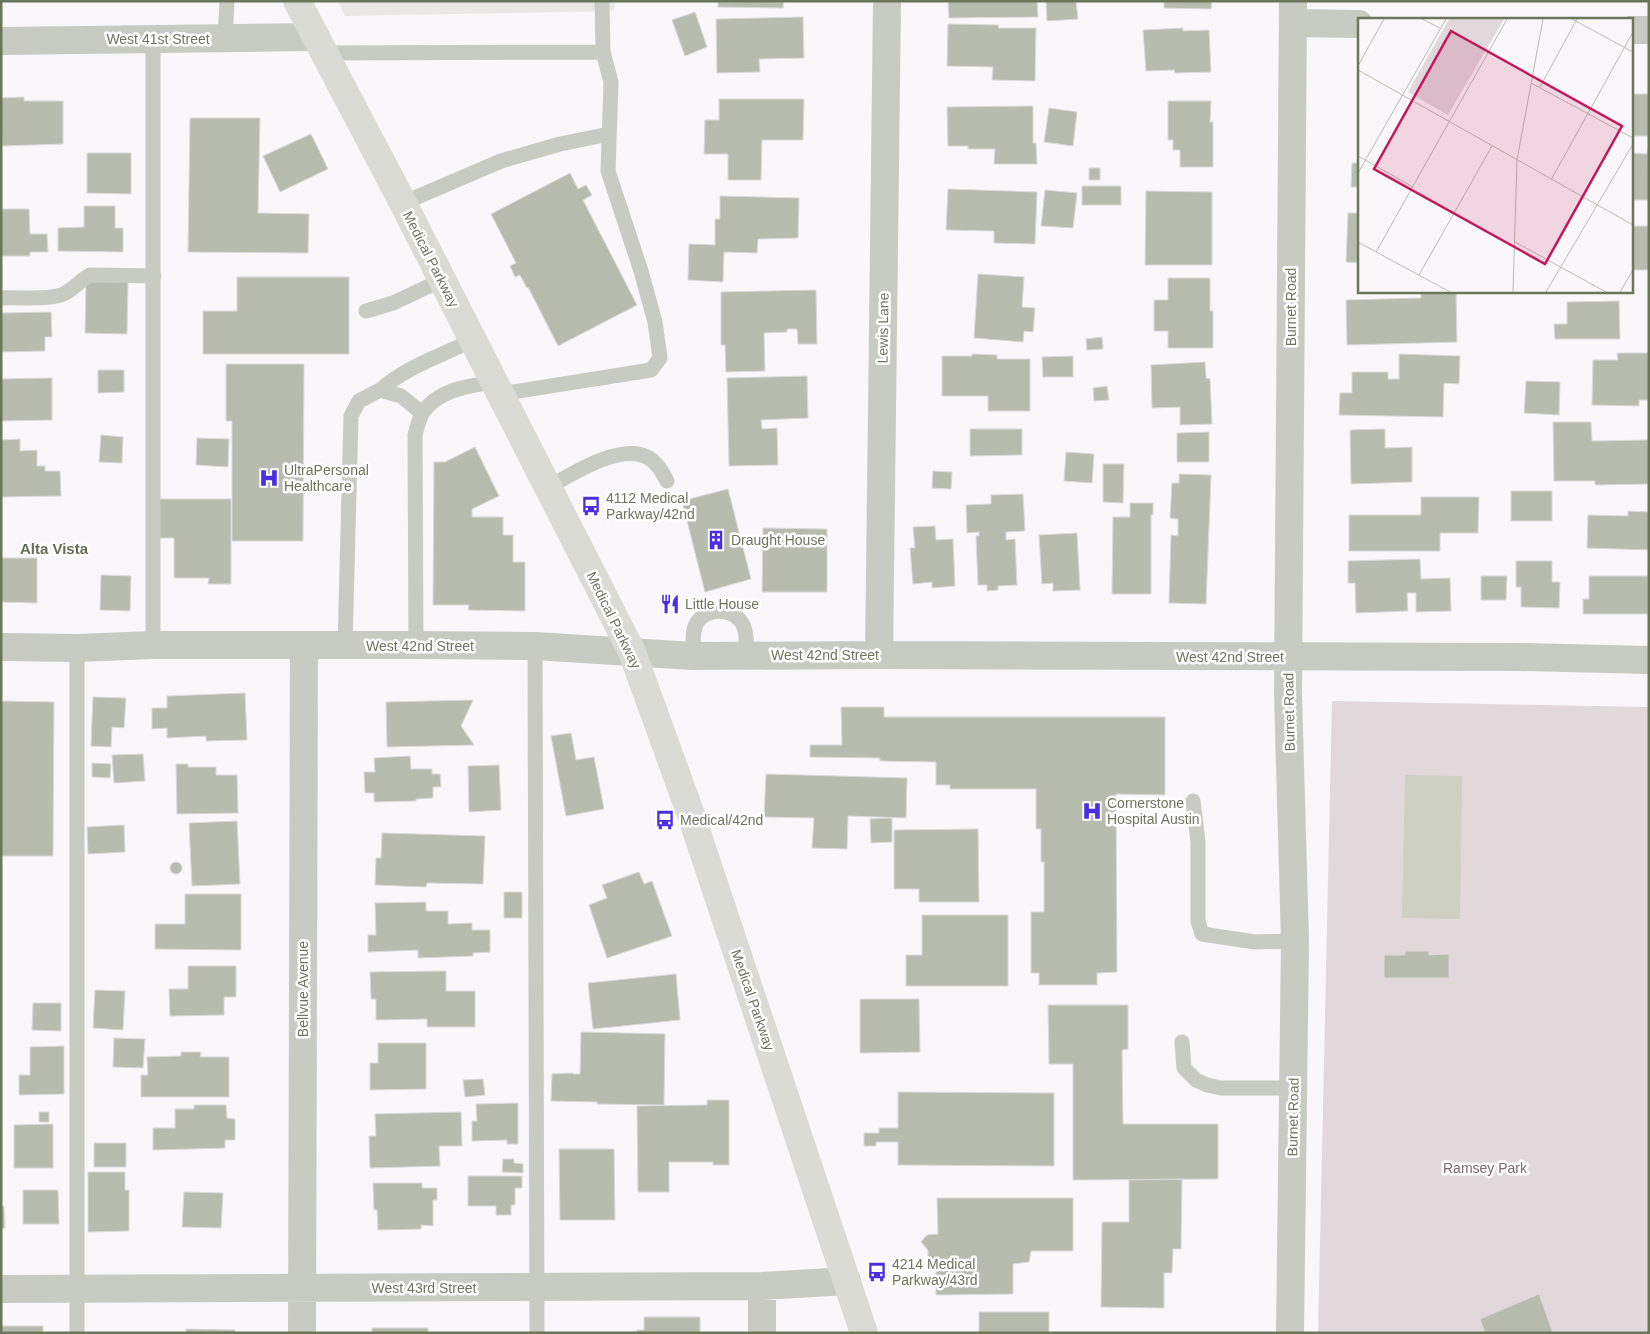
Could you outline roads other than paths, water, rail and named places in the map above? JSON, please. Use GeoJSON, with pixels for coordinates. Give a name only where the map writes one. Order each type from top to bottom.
{"type":"FeatureCollection","features":[{"type":"Feature","properties":{"kind":"street","name":"Medical Parkway"},"geometry":{"type":"LineString","coordinates":[[297,1],[403,203],[632,652],[690,812],[864,1333]]}},
{"type":"Feature","properties":{"kind":"street","name":"Lewis Lane"},"geometry":{"type":"LineString","coordinates":[[878,655],[886,1]]}},
{"type":"Feature","properties":{"kind":"street"},"geometry":{"type":"LineString","coordinates":[[1293,12],[1358,24]]}},
{"type":"Feature","properties":{"kind":"street","name":"Burnet Road"},"geometry":{"type":"LineString","coordinates":[[1290,1333],[1295,941],[1288,694],[1293,12]]}},
{"type":"Feature","properties":{"kind":"street"},"geometry":{"type":"LineString","coordinates":[[1632,30],[1649,30]]}},
{"type":"Feature","properties":{"kind":"street","name":"West 41st Street"},"geometry":{"type":"LineString","coordinates":[[1,41],[225,38],[320,45]]}},
{"type":"Feature","properties":{"kind":"street","name":"West 42nd Street"},"geometry":{"type":"LineString","coordinates":[[1,647],[416,645],[535,646],[693,656],[1519,657],[1649,660]]}},
{"type":"Feature","properties":{"kind":"street","name":"Bellvue Avenue"},"geometry":{"type":"LineString","coordinates":[[302,1333],[304,646]]}},
{"type":"Feature","properties":{"kind":"street","name":"West 43rd Street"},"geometry":{"type":"LineString","coordinates":[[1,1289],[762,1286],[847,1281]]}},
{"type":"Feature","properties":{"kind":"street"},"geometry":{"type":"LineString","coordinates":[[762,1286],[762,1333]]}},
{"type":"Feature","properties":{"kind":"lane"},"geometry":{"type":"LineString","coordinates":[[225,38],[227,1]]}},
{"type":"Feature","properties":{"kind":"lane"},"geometry":{"type":"LineString","coordinates":[[416,645],[415,435],[422,413],[438,398],[463,387],[497,388],[651,370],[660,358],[655,322],[644,280],[608,171],[612,82],[603,52],[602,1]]}},
{"type":"Feature","properties":{"kind":"lane"},"geometry":{"type":"LineString","coordinates":[[153,38],[153,645]]}},
{"type":"Feature","properties":{"kind":"lane"},"geometry":{"type":"LineString","coordinates":[[320,45],[603,52]]}},
{"type":"Feature","properties":{"kind":"lane"},"geometry":{"type":"LineString","coordinates":[[403,203],[502,161],[560,144],[609,134]]}},
{"type":"Feature","properties":{"kind":"lane"},"geometry":{"type":"LineString","coordinates":[[1,298],[60,295],[70,291],[81,280],[90,275],[154,276]]}},
{"type":"Feature","properties":{"kind":"lane"},"geometry":{"type":"LineString","coordinates":[[366,310],[393,302],[442,280]]}},
{"type":"Feature","properties":{"kind":"lane"},"geometry":{"type":"LineString","coordinates":[[345,646],[351,416],[359,401],[380,390],[392,379],[473,340]]}},
{"type":"Feature","properties":{"kind":"lane"},"geometry":{"type":"LineString","coordinates":[[380,390],[401,396],[422,413]]}},
{"type":"Feature","properties":{"kind":"lane"},"geometry":{"type":"LineString","coordinates":[[548,487],[590,464],[610,456],[630,454],[647,457],[660,468],[667,481]]}},
{"type":"Feature","properties":{"kind":"lane"},"geometry":{"type":"LineString","coordinates":[[693,656],[695,628],[698,621],[716,612],[732,613],[744,626],[747,655]]}},
{"type":"Feature","properties":{"kind":"lane"},"geometry":{"type":"LineString","coordinates":[[535,646],[537,1333]]}},
{"type":"Feature","properties":{"kind":"lane"},"geometry":{"type":"LineString","coordinates":[[77,648],[77,1333]]}},
{"type":"Feature","properties":{"kind":"lane"},"geometry":{"type":"LineString","coordinates":[[1193,801],[1198,842],[1198,921],[1202,934],[1255,942],[1295,941]]}},
{"type":"Feature","properties":{"kind":"lane"},"geometry":{"type":"LineString","coordinates":[[1182,1042],[1184,1068],[1196,1080],[1206,1085],[1221,1088],[1293,1088]]}},
{"type":"Feature","properties":{"kind":"place","name":"UltraPersonal Healthcare"},"geometry":{"type":"Point","coordinates":[269,478]}},
{"type":"Feature","properties":{"kind":"place","name":"4112 Medical Parkway/42nd"},"geometry":{"type":"Point","coordinates":[591,506]}},
{"type":"Feature","properties":{"kind":"place","name":"Draught House"},"geometry":{"type":"Point","coordinates":[716,540]}},
{"type":"Feature","properties":{"kind":"place","name":"Little House"},"geometry":{"type":"Point","coordinates":[670,604]}},
{"type":"Feature","properties":{"kind":"place","name":"Cornerstone Hospital Austin"},"geometry":{"type":"Point","coordinates":[1092,811]}},
{"type":"Feature","properties":{"kind":"place","name":"Medical/42nd"},"geometry":{"type":"Point","coordinates":[665,820]}},
{"type":"Feature","properties":{"kind":"place","name":"4214 Medical Parkway/43rd"},"geometry":{"type":"Point","coordinates":[877,1272]}},
{"type":"Feature","properties":{"kind":"district","name":"Alta Vista"},"geometry":{"type":"Point","coordinates":[54,549]}},
{"type":"Feature","properties":{"kind":"park label","name":"Ramsey Park"},"geometry":{"type":"Point","coordinates":[1485,1168]}}]}
